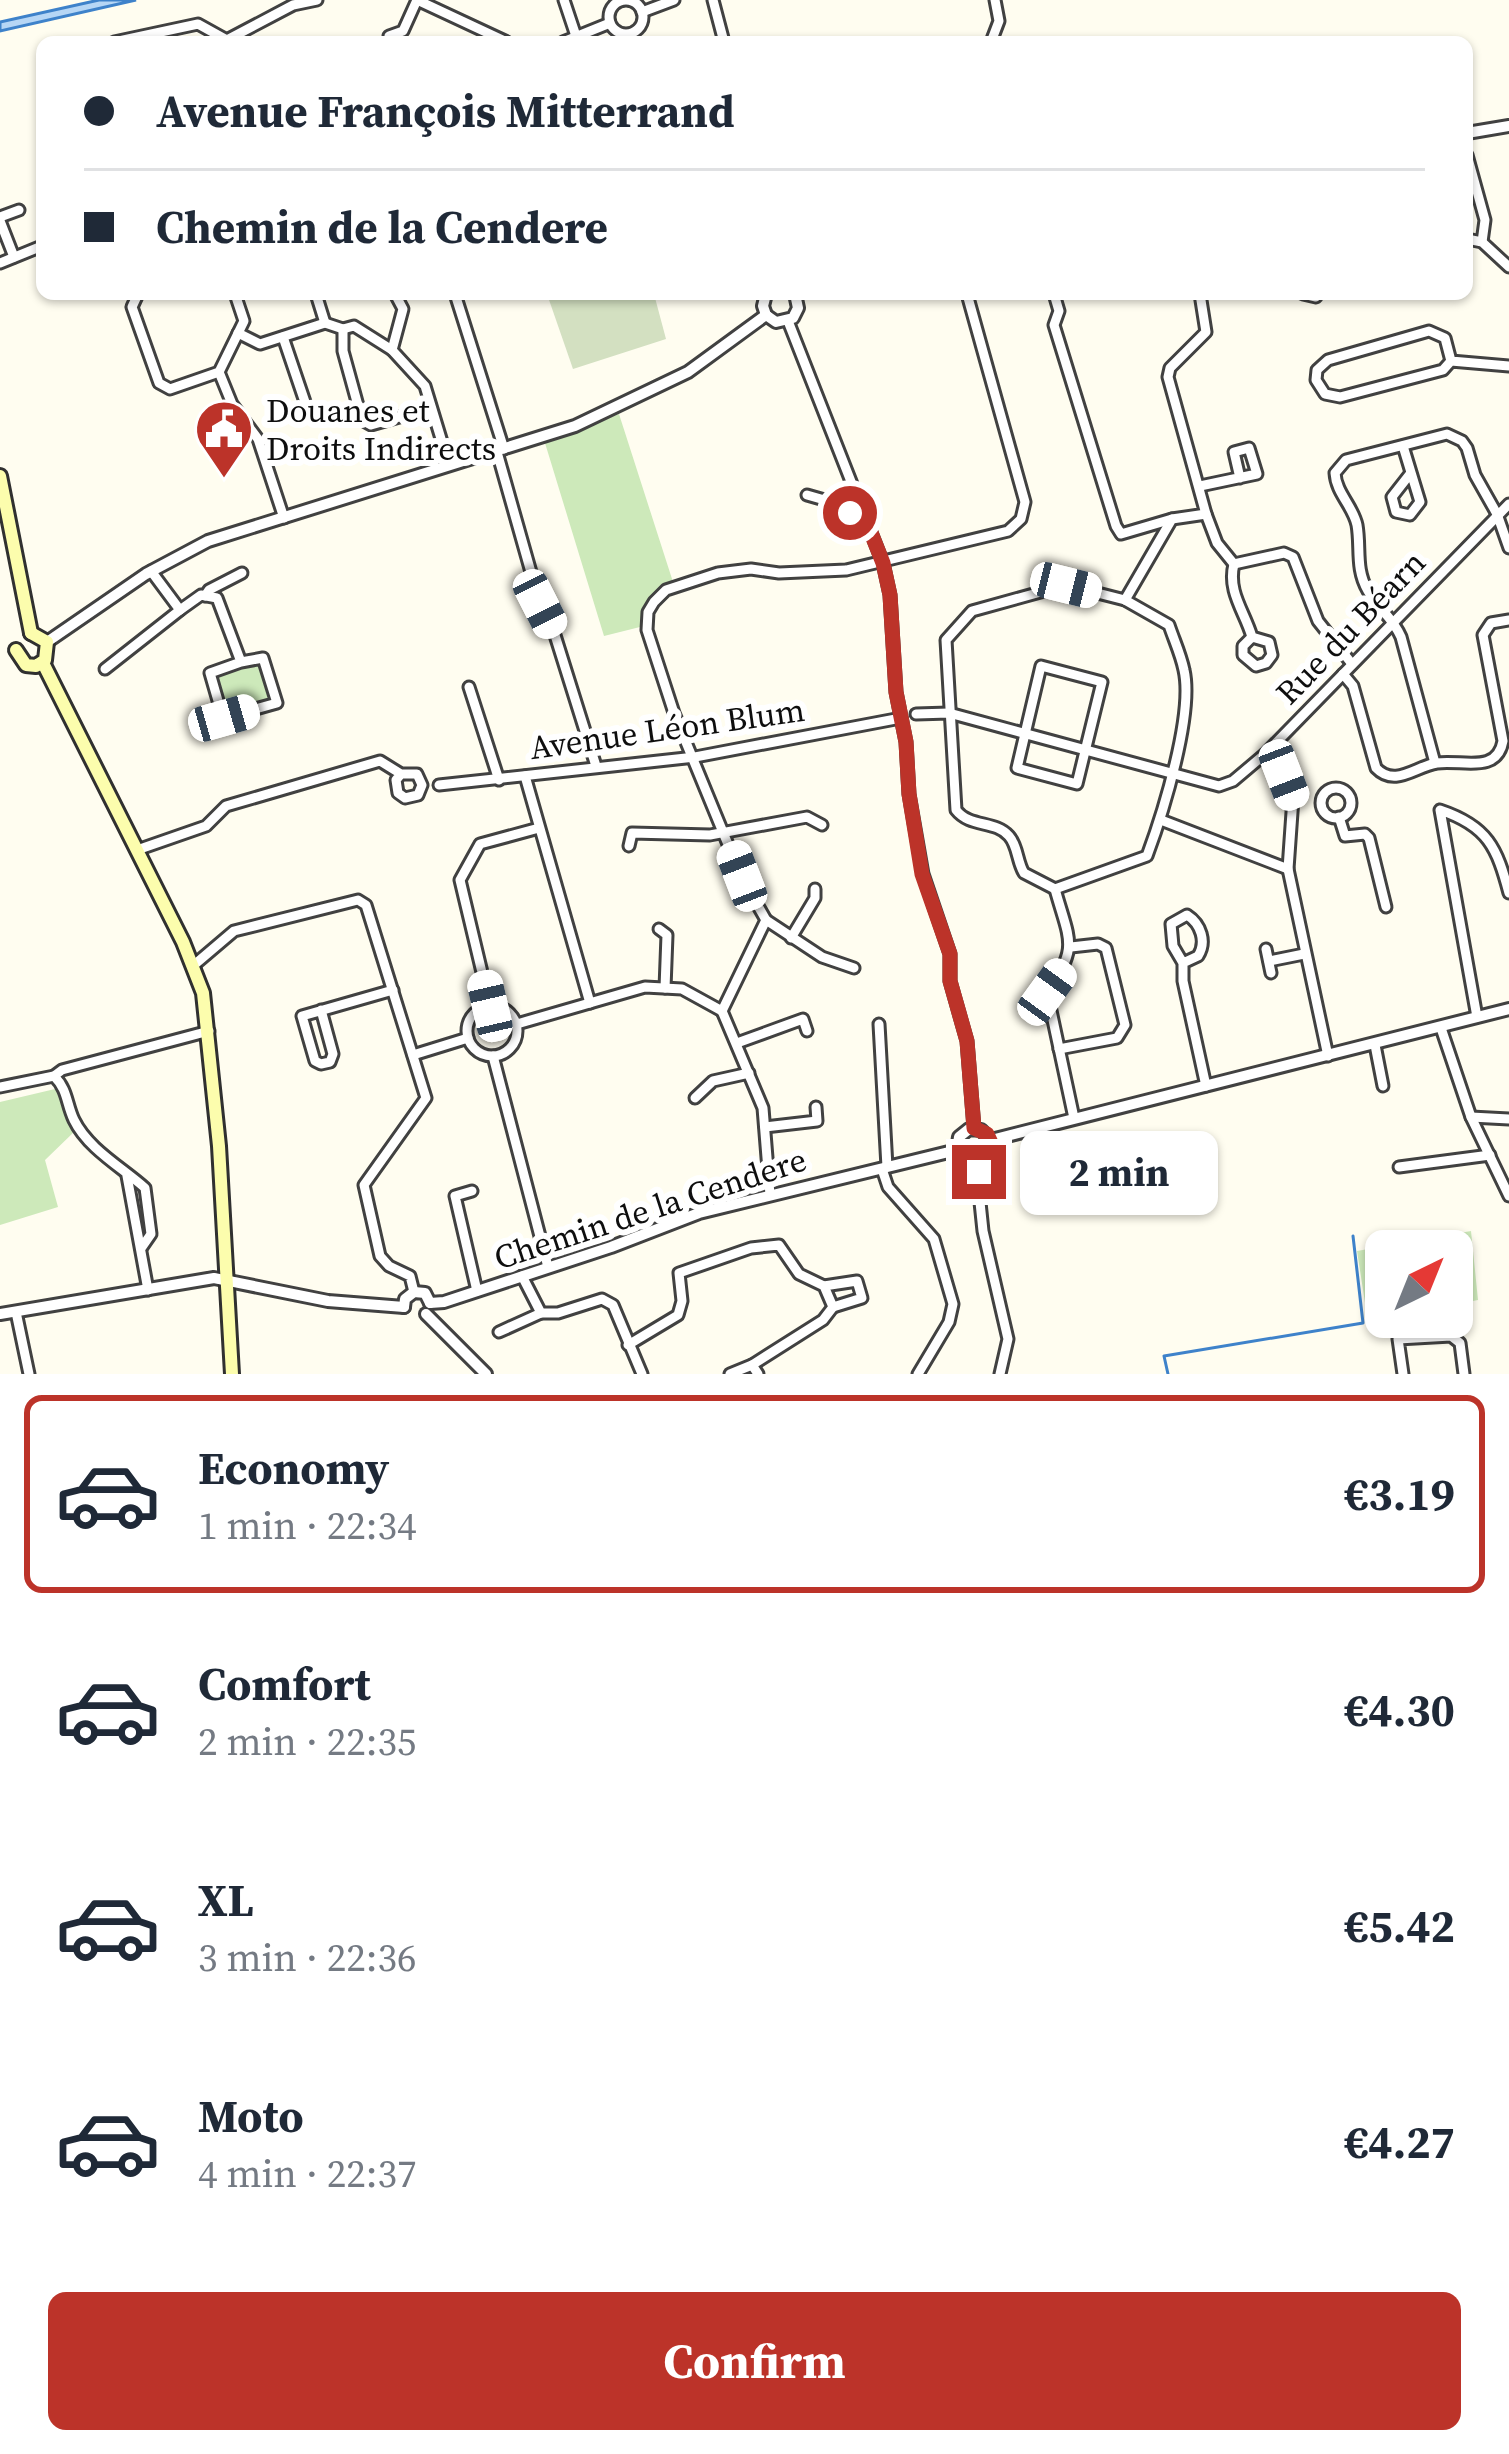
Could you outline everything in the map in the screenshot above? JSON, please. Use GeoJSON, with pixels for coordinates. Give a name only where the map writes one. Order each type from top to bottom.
{"type":"FeatureCollection","features":[{"type":"Feature","properties":{"kind":"main road"},"geometry":{"type":"LineString","coordinates":[[0,476],[24,635],[23,664],[42,668]]}},
{"type":"Feature","properties":{"kind":"main road"},"geometry":{"type":"LineString","coordinates":[[24,635],[47,642],[42,668]]}},
{"type":"Feature","properties":{"kind":"main road"},"geometry":{"type":"LineString","coordinates":[[0,651],[24,635]]}},
{"type":"Feature","properties":{"kind":"main road"},"geometry":{"type":"LineString","coordinates":[[42,668],[194,964],[206,1004],[232,1374]]}},
{"type":"Feature","properties":{"kind":"street"},"geometry":{"type":"LineString","coordinates":[[232,36],[293,5],[317,0]]}},
{"type":"Feature","properties":{"kind":"street"},"geometry":{"type":"LineString","coordinates":[[564,0],[576,36],[610,23]]}},
{"type":"Feature","properties":{"kind":"street"},"geometry":{"type":"LineString","coordinates":[[628,36],[610,23],[613,7],[621,0],[634,2],[642,12],[634,36]]}},
{"type":"Feature","properties":{"kind":"street"},"geometry":{"type":"LineString","coordinates":[[642,12],[674,0]]}},
{"type":"Feature","properties":{"kind":"street"},"geometry":{"type":"LineString","coordinates":[[701,0],[712,0],[722,36]]}},
{"type":"Feature","properties":{"kind":"street"},"geometry":{"type":"LineString","coordinates":[[993,36],[998,21],[995,0]]}},
{"type":"Feature","properties":{"kind":"street"},"geometry":{"type":"LineString","coordinates":[[389,36],[403,31],[421,1],[494,36]]}},
{"type":"Feature","properties":{"kind":"street"},"geometry":{"type":"LineString","coordinates":[[142,36],[198,24],[218,36]]}},
{"type":"Feature","properties":{"kind":"street"},"geometry":{"type":"LineString","coordinates":[[1473,132],[1509,126]]}},
{"type":"Feature","properties":{"kind":"street"},"geometry":{"type":"LineString","coordinates":[[1473,176],[1485,220],[1482,242]]}},
{"type":"Feature","properties":{"kind":"street"},"geometry":{"type":"LineString","coordinates":[[14,257],[0,219],[19,210]]}},
{"type":"Feature","properties":{"kind":"street"},"geometry":{"type":"LineString","coordinates":[[1473,240],[1482,242],[1509,267]]}},
{"type":"Feature","properties":{"kind":"street"},"geometry":{"type":"LineString","coordinates":[[0,263],[36,248]]}},
{"type":"Feature","properties":{"kind":"street"},"geometry":{"type":"LineString","coordinates":[[135,300],[132,307],[159,383],[170,389],[219,372],[244,322],[237,300]]}},
{"type":"Feature","properties":{"kind":"street"},"geometry":{"type":"LineString","coordinates":[[318,300],[325,323]]}},
{"type":"Feature","properties":{"kind":"street"},"geometry":{"type":"LineString","coordinates":[[392,350],[404,309],[399,300]]}},
{"type":"Feature","properties":{"kind":"street"},"geometry":{"type":"LineString","coordinates":[[457,300],[540,604],[554,632],[596,766]]}},
{"type":"Feature","properties":{"kind":"street"},"geometry":{"type":"LineString","coordinates":[[764,300],[766,315],[776,322],[788,321],[798,308],[796,300]]}},
{"type":"Feature","properties":{"kind":"street"},"geometry":{"type":"LineString","coordinates":[[854,968],[822,957],[766,920],[742,876],[674,713],[647,630],[649,612],[660,595],[718,573],[751,568],[779,573],[846,570],[1008,531],[1021,519],[1025,502],[969,300]]}},
{"type":"Feature","properties":{"kind":"street"},"geometry":{"type":"LineString","coordinates":[[1056,300],[1059,311],[1054,325],[1120,534],[1206,514]]}},
{"type":"Feature","properties":{"kind":"street"},"geometry":{"type":"LineString","coordinates":[[1201,300],[1206,332],[1170,368],[1168,377],[1206,514],[1217,543],[1234,564]]}},
{"type":"Feature","properties":{"kind":"street"},"geometry":{"type":"LineString","coordinates":[[47,642],[151,571],[208,541],[575,426],[648,394],[719,352],[766,315]]}},
{"type":"Feature","properties":{"kind":"street"},"geometry":{"type":"LineString","coordinates":[[788,321],[883,563],[922,874],[950,954],[950,981],[967,1041],[974,1128]]}},
{"type":"Feature","properties":{"kind":"street"},"geometry":{"type":"LineString","coordinates":[[238,333],[260,344],[325,323],[343,329],[354,326],[392,350],[425,386],[449,466]]}},
{"type":"Feature","properties":{"kind":"street"},"geometry":{"type":"LineString","coordinates":[[343,329],[343,350],[362,420],[371,425],[430,408]]}},
{"type":"Feature","properties":{"kind":"street"},"geometry":{"type":"LineString","coordinates":[[1429,332],[1444,338],[1451,361],[1444,370],[1340,398],[1325,394],[1316,380],[1317,370],[1328,360],[1429,332]]}},
{"type":"Feature","properties":{"kind":"street"},"geometry":{"type":"LineString","coordinates":[[283,337],[305,402]]}},
{"type":"Feature","properties":{"kind":"street"},"geometry":{"type":"LineString","coordinates":[[1451,361],[1509,365]]}},
{"type":"Feature","properties":{"kind":"street"},"geometry":{"type":"LineString","coordinates":[[219,372],[232,404],[258,440],[284,518]]}},
{"type":"Feature","properties":{"kind":"street"},"geometry":{"type":"LineString","coordinates":[[1435,763],[1394,621],[1374,600],[1360,574],[1357,524],[1335,473],[1346,460],[1447,434],[1462,441],[1509,548]]}},
{"type":"Feature","properties":{"kind":"street"},"geometry":{"type":"LineString","coordinates":[[1403,446],[1411,473]]}},
{"type":"Feature","properties":{"kind":"street"},"geometry":{"type":"LineString","coordinates":[[1200,486],[1240,478]]}},
{"type":"Feature","properties":{"kind":"street"},"geometry":{"type":"LineString","coordinates":[[806,495],[850,513],[862,510]]}},
{"type":"Feature","properties":{"kind":"street","name":"Rue du Béarn"},"geometry":{"type":"LineString","coordinates":[[916,714],[949,713],[1220,786],[1265,754],[1509,504]]}},
{"type":"Feature","properties":{"kind":"street"},"geometry":{"type":"LineString","coordinates":[[1125,600],[1172,519]]}},
{"type":"Feature","properties":{"kind":"street"},"geometry":{"type":"LineString","coordinates":[[1234,564],[1284,554],[1293,557],[1318,622],[1352,664]]}},
{"type":"Feature","properties":{"kind":"street"},"geometry":{"type":"LineString","coordinates":[[1234,564],[1231,575],[1238,607],[1252,637]]}},
{"type":"Feature","properties":{"kind":"street"},"geometry":{"type":"LineString","coordinates":[[151,571],[180,610]]}},
{"type":"Feature","properties":{"kind":"street"},"geometry":{"type":"LineString","coordinates":[[105,669],[180,610],[242,572]]}},
{"type":"Feature","properties":{"kind":"street"},"geometry":{"type":"LineString","coordinates":[[1066,585],[1125,600],[1169,625],[1186,674],[1184,721],[1147,856],[1055,889],[1024,873],[1013,840],[1003,830],[964,820],[956,810],[946,640],[972,611],[1066,585]]}},
{"type":"Feature","properties":{"kind":"street"},"geometry":{"type":"LineString","coordinates":[[206,596],[217,598],[225,613],[241,662]]}},
{"type":"Feature","properties":{"kind":"street"},"geometry":{"type":"LineString","coordinates":[[1343,674],[1354,686],[1376,768],[1382,775],[1390,778],[1435,763],[1473,765],[1493,759],[1501,753],[1503,742],[1483,634],[1491,623],[1509,620]]}},
{"type":"Feature","properties":{"kind":"street"},"geometry":{"type":"LineString","coordinates":[[263,658],[277,703],[224,718],[210,673],[241,662],[263,658]]}},
{"type":"Feature","properties":{"kind":"street"},"geometry":{"type":"LineString","coordinates":[[1041,666],[1102,682],[1077,784],[1018,768],[1023,731],[1041,666]]}},
{"type":"Feature","properties":{"kind":"street"},"geometry":{"type":"LineString","coordinates":[[469,687],[499,780]]}},
{"type":"Feature","properties":{"kind":"street","name":"Avenue Léon Blum"},"geometry":{"type":"LineString","coordinates":[[439,785],[695,757],[901,718]]}},
{"type":"Feature","properties":{"kind":"street"},"geometry":{"type":"LineString","coordinates":[[1265,754],[1284,775],[1292,803],[1288,869],[1328,1056]]}},
{"type":"Feature","properties":{"kind":"street"},"geometry":{"type":"LineString","coordinates":[[136,850],[206,826],[226,806],[380,761],[401,774]]}},
{"type":"Feature","properties":{"kind":"street"},"geometry":{"type":"LineString","coordinates":[[525,776],[590,1003]]}},
{"type":"Feature","properties":{"kind":"street"},"geometry":{"type":"LineString","coordinates":[[1343,790],[1351,804],[1339,817],[1329,816],[1322,805],[1327,791],[1343,790]]}},
{"type":"Feature","properties":{"kind":"street"},"geometry":{"type":"LineString","coordinates":[[1292,803],[1322,805]]}},
{"type":"Feature","properties":{"kind":"street"},"geometry":{"type":"LineString","coordinates":[[1477,1017],[1440,810],[1456,815],[1497,849],[1509,893]]}},
{"type":"Feature","properties":{"kind":"street"},"geometry":{"type":"LineString","coordinates":[[629,846],[632,832],[710,836],[807,817],[822,825]]}},
{"type":"Feature","properties":{"kind":"street"},"geometry":{"type":"LineString","coordinates":[[1339,817],[1345,836],[1370,838],[1386,907]]}},
{"type":"Feature","properties":{"kind":"street"},"geometry":{"type":"LineString","coordinates":[[1160,820],[1288,869]]}},
{"type":"Feature","properties":{"kind":"street"},"geometry":{"type":"LineString","coordinates":[[490,1006],[460,880],[480,844],[539,828]]}},
{"type":"Feature","properties":{"kind":"street"},"geometry":{"type":"LineString","coordinates":[[790,938],[815,898],[814,889]]}},
{"type":"Feature","properties":{"kind":"street"},"geometry":{"type":"LineString","coordinates":[[1055,889],[1071,947],[1067,965],[1047,992],[1074,1118]]}},
{"type":"Feature","properties":{"kind":"street"},"geometry":{"type":"LineString","coordinates":[[194,964],[234,931],[358,899],[368,911],[426,1098],[364,1185],[380,1256],[410,1276],[414,1292]]}},
{"type":"Feature","properties":{"kind":"street"},"geometry":{"type":"LineString","coordinates":[[1183,963],[1203,949],[1200,930],[1187,915],[1172,924],[1170,934],[1183,963],[1206,1086]]}},
{"type":"Feature","properties":{"kind":"street"},"geometry":{"type":"LineString","coordinates":[[722,1011],[766,920]]}},
{"type":"Feature","properties":{"kind":"street"},"geometry":{"type":"LineString","coordinates":[[659,929],[667,935],[665,988]]}},
{"type":"Feature","properties":{"kind":"street"},"geometry":{"type":"LineString","coordinates":[[1060,1049],[1117,1038],[1125,1025],[1106,948],[1098,944],[1071,947]]}},
{"type":"Feature","properties":{"kind":"street"},"geometry":{"type":"LineString","coordinates":[[1266,949],[1270,967],[1304,954]]}},
{"type":"Feature","properties":{"kind":"street"},"geometry":{"type":"LineString","coordinates":[[517,1024],[645,987],[682,989],[722,1011],[763,1108],[770,1195]]}},
{"type":"Feature","properties":{"kind":"street"},"geometry":{"type":"LineString","coordinates":[[321,1010],[333,1054],[330,1062],[321,1064],[315,1061],[302,1016],[321,1010],[393,990]]}},
{"type":"Feature","properties":{"kind":"street"},"geometry":{"type":"LineString","coordinates":[[490,1006],[507,1010],[517,1024],[513,1046],[493,1056],[480,1053],[468,1038],[470,1019],[490,1006]]}},
{"type":"Feature","properties":{"kind":"street"},"geometry":{"type":"LineString","coordinates":[[991,1140],[1509,1009]]}},
{"type":"Feature","properties":{"kind":"street"},"geometry":{"type":"LineString","coordinates":[[736,1043],[803,1019],[807,1031]]}},
{"type":"Feature","properties":{"kind":"street"},"geometry":{"type":"LineString","coordinates":[[879,1024],[884,1168],[889,1186],[934,1239],[952,1304],[949,1322],[918,1374]]}},
{"type":"Feature","properties":{"kind":"street"},"geometry":{"type":"LineString","coordinates":[[1441,1028],[1471,1118],[1509,1196]]}},
{"type":"Feature","properties":{"kind":"street"},"geometry":{"type":"LineString","coordinates":[[0,1087],[55,1076],[62,1070],[208,1031]]}},
{"type":"Feature","properties":{"kind":"street"},"geometry":{"type":"LineString","coordinates":[[413,1054],[468,1038]]}},
{"type":"Feature","properties":{"kind":"street"},"geometry":{"type":"LineString","coordinates":[[1375,1045],[1383,1086]]}},
{"type":"Feature","properties":{"kind":"street"},"geometry":{"type":"LineString","coordinates":[[493,1056],[548,1268]]}},
{"type":"Feature","properties":{"kind":"street"},"geometry":{"type":"LineString","coordinates":[[694,1097],[712,1081],[748,1073]]}},
{"type":"Feature","properties":{"kind":"street"},"geometry":{"type":"LineString","coordinates":[[55,1076],[68,1095],[74,1121],[127,1176],[145,1188],[151,1234],[142,1247],[148,1290]]}},
{"type":"Feature","properties":{"kind":"street"},"geometry":{"type":"LineString","coordinates":[[765,1127],[817,1121],[816,1108]]}},
{"type":"Feature","properties":{"kind":"street"},"geometry":{"type":"LineString","coordinates":[[1471,1118],[1509,1119]]}},
{"type":"Feature","properties":{"kind":"street"},"geometry":{"type":"LineString","coordinates":[[974,1128],[991,1140],[989,1155],[976,1163],[964,1160],[957,1150],[959,1137],[974,1128]]}},
{"type":"Feature","properties":{"kind":"street","name":"Chemin de la Cendere"},"geometry":{"type":"LineString","coordinates":[[428,1309],[699,1213],[957,1150]]}},
{"type":"Feature","properties":{"kind":"street"},"geometry":{"type":"LineString","coordinates":[[1399,1167],[1490,1155]]}},
{"type":"Feature","properties":{"kind":"street"},"geometry":{"type":"LineString","coordinates":[[976,1163],[983,1231],[1008,1340],[1000,1374]]}},
{"type":"Feature","properties":{"kind":"street"},"geometry":{"type":"LineString","coordinates":[[472,1191],[455,1196],[477,1291]]}},
{"type":"Feature","properties":{"kind":"street"},"geometry":{"type":"LineString","coordinates":[[628,1345],[678,1316],[680,1274],[752,1248],[779,1245],[799,1274],[824,1286],[857,1281],[862,1298],[833,1307],[823,1320],[755,1369],[730,1374]]}},
{"type":"Feature","properties":{"kind":"street"},"geometry":{"type":"LineString","coordinates":[[522,1276],[541,1313]]}},
{"type":"Feature","properties":{"kind":"street"},"geometry":{"type":"LineString","coordinates":[[0,1314],[226,1280],[328,1300],[404,1307],[413,1317],[428,1309]]}},
{"type":"Feature","properties":{"kind":"street"},"geometry":{"type":"LineString","coordinates":[[824,1286],[833,1307]]}},
{"type":"Feature","properties":{"kind":"street"},"geometry":{"type":"LineString","coordinates":[[404,1307],[405,1299],[414,1292],[425,1293],[428,1309],[486,1374]]}},
{"type":"Feature","properties":{"kind":"street"},"geometry":{"type":"LineString","coordinates":[[499,1332],[541,1313],[558,1313],[602,1299],[613,1305],[642,1374]]}},
{"type":"Feature","properties":{"kind":"street"},"geometry":{"type":"LineString","coordinates":[[16,1312],[29,1374]]}},
{"type":"Feature","properties":{"kind":"street"},"geometry":{"type":"LineString","coordinates":[[1403,1374],[1398,1339],[1450,1336],[1460,1343],[1464,1374]]}},
{"type":"Feature","properties":{"kind":"green space"},"geometry":{"type":"Polygon","coordinates":[[[549,300],[656,300],[666,339],[573,369],[549,300]]]}},
{"type":"Feature","properties":{"kind":"green space"},"geometry":{"type":"Polygon","coordinates":[[[619,414],[673,582],[659,591],[644,626],[604,636],[545,443],[619,414]]]}},
{"type":"Feature","properties":{"kind":"green space"},"geometry":{"type":"Polygon","coordinates":[[[260,662],[272,700],[227,712],[216,675],[260,662]]]}},
{"type":"Feature","properties":{"kind":"green space"},"geometry":{"type":"Polygon","coordinates":[[[55,1089],[75,1131],[45,1160],[58,1207],[0,1225],[0,1102],[55,1089]]]}},
{"type":"Feature","properties":{"kind":"green space"},"geometry":{"type":"Polygon","coordinates":[[[1365,1250],[1365,1303],[1357,1251],[1365,1250]]]}},
{"type":"Feature","properties":{"kind":"green space"},"geometry":{"type":"Polygon","coordinates":[[[1473,1251],[1478,1300],[1473,1301],[1473,1251]]]}},
{"type":"Feature","properties":{"kind":"water"},"geometry":{"type":"Polygon","coordinates":[[[99,0],[136,0],[0,31],[0,22],[99,0]]]}},
{"type":"Feature","properties":{"kind":"waterway"},"geometry":{"type":"LineString","coordinates":[[1168,1374],[1164,1356],[1363,1323],[1353,1236]]}},
{"type":"Feature","properties":{"kind":"place","name":"Douanes et Droits Indirects"},"geometry":{"type":"Point","coordinates":[224,480]}},
{"type":"Feature","properties":{"kind":"route"},"geometry":{"type":"LineString","coordinates":[[850,513],[862,510],[890,595],[896,692],[922,874],[950,954],[950,981],[967,1041],[974,1128],[987,1134],[992,1145],[986,1160],[976,1163],[979,1172]]}}]}
